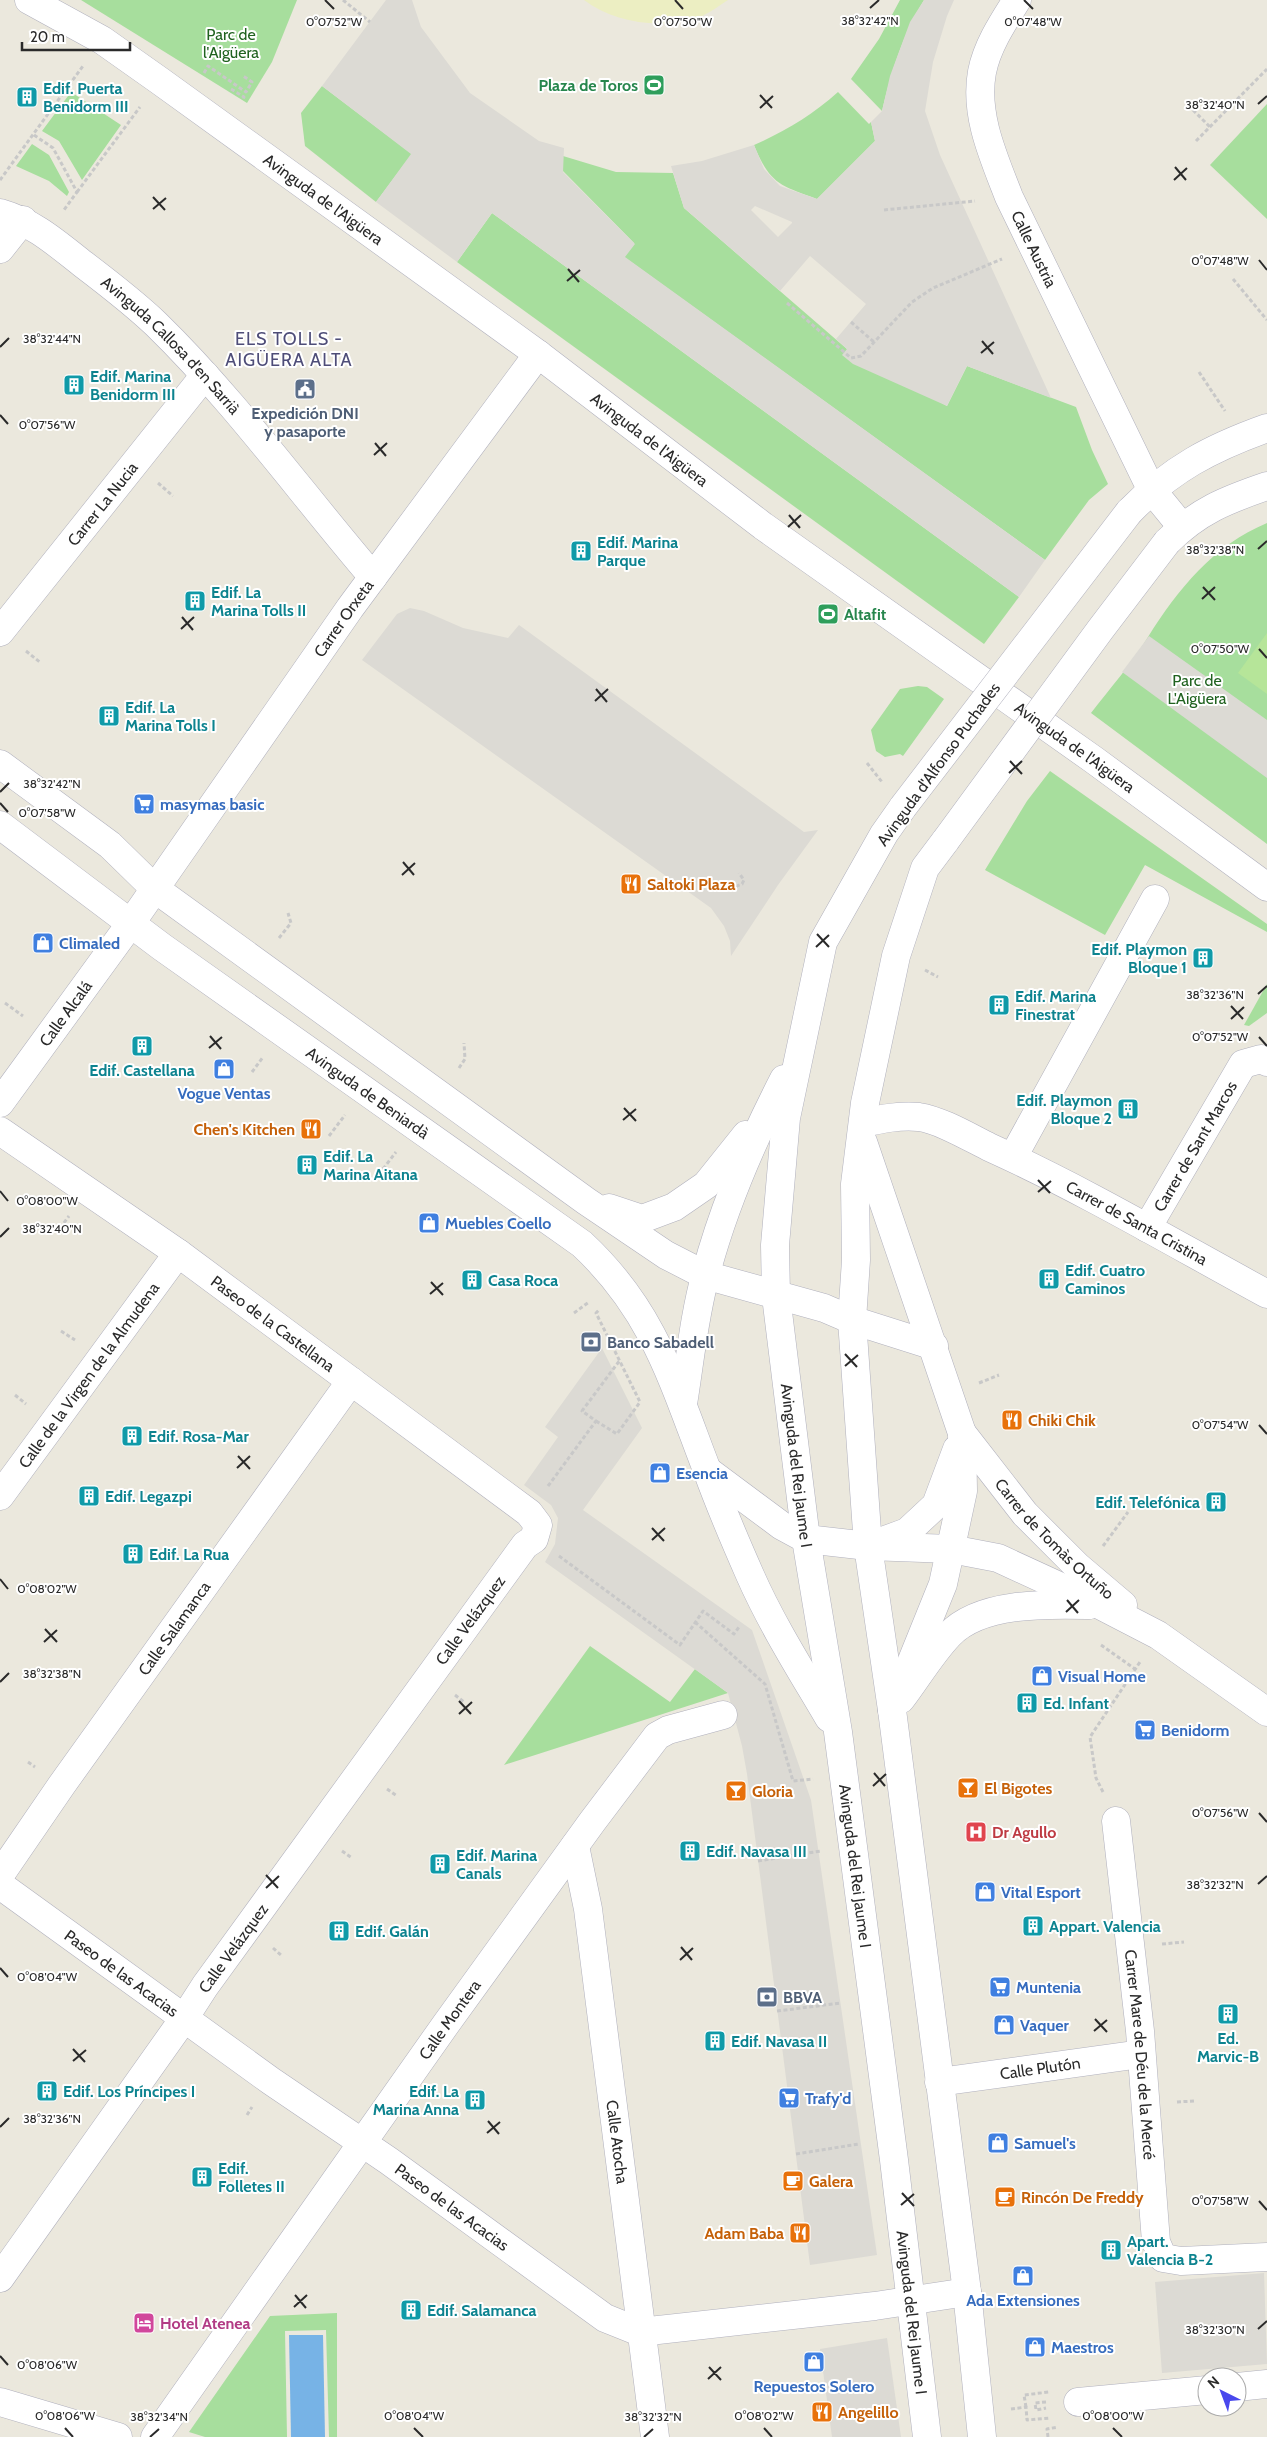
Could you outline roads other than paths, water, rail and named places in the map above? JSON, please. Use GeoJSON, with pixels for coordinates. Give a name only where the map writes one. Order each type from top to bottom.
{"type":"FeatureCollection","features":[{"type":"Feature","properties":{"kind":"street","name":"Avinguda de l'Aigüera"},"geometry":{"type":"LineString","coordinates":[[29,0],[102,40],[538,354],[763,526],[1094,760],[1267,887]]}},
{"type":"Feature","properties":{"kind":"street","name":"Calle Austria"},"geometry":{"type":"LineString","coordinates":[[1016,0],[997,30],[982,72],[981,112],[990,148],[1009,197],[1151,489],[1175,534]]}},
{"type":"Feature","properties":{"kind":"street","name":"Avinguda Callosa d'en Sarrià"},"geometry":{"type":"LineString","coordinates":[[12,216],[46,235],[122,293],[156,324],[205,375],[373,577]]}},
{"type":"Feature","properties":{"kind":"street"},"geometry":{"type":"LineString","coordinates":[[0,250],[12,216]]}},
{"type":"Feature","properties":{"kind":"street","name":"Carrer Orxeta"},"geometry":{"type":"LineString","coordinates":[[131,922],[373,577],[538,354]]}},
{"type":"Feature","properties":{"kind":"street","name":"Carrer La Nucia"},"geometry":{"type":"LineString","coordinates":[[0,632],[205,375]]}},
{"type":"Feature","properties":{"kind":"street","name":"Avinguda d'Alfonso Puchades"},"geometry":{"type":"LineString","coordinates":[[776,1296],[775,1245],[786,1118],[823,942],[884,834],[902,807],[1129,512],[1151,489],[1172,472],[1255,432]]}},
{"type":"Feature","properties":{"kind":"street"},"geometry":{"type":"LineString","coordinates":[[980,2425],[966,2292],[892,1710],[868,1546],[852,1320],[856,1260],[855,1184],[862,1129],[896,956],[925,868],[1100,630],[1175,534],[1205,510],[1229,499],[1267,486]]}},
{"type":"Feature","properties":{"kind":"street"},"geometry":{"type":"LineString","coordinates":[[0,764],[110,845],[154,888],[586,1201],[666,1255],[705,1275],[824,1308],[852,1320],[934,1346]]}},
{"type":"Feature","properties":{"kind":"street","name":"Avinguda de Beniardà"},"geometry":{"type":"LineString","coordinates":[[0,825],[131,922],[162,948],[582,1244],[606,1266],[626,1290],[648,1325],[683,1404],[707,1470],[751,1577],[788,1648],[838,1732]]}},
{"type":"Feature","properties":{"kind":"street"},"geometry":{"type":"LineString","coordinates":[[1013,1158],[1155,899]]}},
{"type":"Feature","properties":{"kind":"street","name":"Calle Alcalá"},"geometry":{"type":"LineString","coordinates":[[0,1103],[131,922]]}},
{"type":"Feature","properties":{"kind":"street"},"geometry":{"type":"LineString","coordinates":[[683,1404],[705,1275],[738,1177],[799,1050]]}},
{"type":"Feature","properties":{"kind":"street","name":"Carrer de Sant Marcos"},"geometry":{"type":"LineString","coordinates":[[1147,1228],[1255,1063]]}},
{"type":"Feature","properties":{"kind":"street"},"geometry":{"type":"LineString","coordinates":[[586,1201],[642,1218],[674,1207],[706,1185],[772,1103]]}},
{"type":"Feature","properties":{"kind":"street","name":"Carrer de Santa Cristina"},"geometry":{"type":"LineString","coordinates":[[862,1129],[884,1118],[920,1117],[1013,1158],[1147,1228],[1267,1294]]}},
{"type":"Feature","properties":{"kind":"street"},"geometry":{"type":"LineString","coordinates":[[862,1129],[962,1434],[963,1491],[943,1584],[892,1710]]}},
{"type":"Feature","properties":{"kind":"street","name":"Paseo de la Castellana"},"geometry":{"type":"LineString","coordinates":[[0,1131],[178,1253],[351,1381],[534,1526]]}},
{"type":"Feature","properties":{"kind":"street","name":"Calle de la Virgen de la Almudena"},"geometry":{"type":"LineString","coordinates":[[0,1496],[178,1253]]}},
{"type":"Feature","properties":{"kind":"street","name":"Avinguda del Rei Jaume I"},"geometry":{"type":"LineString","coordinates":[[776,1296],[806,1539],[838,1732],[891,2139],[927,2437]]}},
{"type":"Feature","properties":{"kind":"street","name":"Calle Salamanca"},"geometry":{"type":"LineString","coordinates":[[0,1875],[60,1786],[351,1381]]}},
{"type":"Feature","properties":{"kind":"street"},"geometry":{"type":"LineString","coordinates":[[868,1546],[907,1532],[936,1505],[962,1434]]}},
{"type":"Feature","properties":{"kind":"street","name":"Carrer de Tomàs Ortuño"},"geometry":{"type":"LineString","coordinates":[[962,1434],[1025,1514],[1078,1566],[1158,1635],[1267,1712]]}},
{"type":"Feature","properties":{"kind":"street"},"geometry":{"type":"LineString","coordinates":[[707,1470],[782,1526],[806,1539]]}},
{"type":"Feature","properties":{"kind":"street","name":"Calle Velázquez"},"geometry":{"type":"LineString","coordinates":[[0,2278],[185,2018],[205,1986],[525,1545],[534,1526]]}},
{"type":"Feature","properties":{"kind":"street","name":"Carrer de Tomàs Ortuño"},"geometry":{"type":"LineString","coordinates":[[806,1539],[868,1546],[951,1549],[998,1558],[1100,1605],[1158,1635]]}},
{"type":"Feature","properties":{"kind":"street"},"geometry":{"type":"LineString","coordinates":[[892,1710],[950,1634],[980,1615],[1041,1604],[1100,1605]]}},
{"type":"Feature","properties":{"kind":"street","name":"Calle Montera"},"geometry":{"type":"LineString","coordinates":[[155,2437],[361,2144],[575,1846],[657,1736],[668,1730],[723,1715]]}},
{"type":"Feature","properties":{"kind":"street","name":"Carrer Mare de Déu de la Mercé"},"geometry":{"type":"LineString","coordinates":[[1116,1821],[1141,2054],[1156,2242],[1163,2258],[1182,2262],[1267,2257]]}},
{"type":"Feature","properties":{"kind":"street","name":"Calle Atocha"},"geometry":{"type":"LineString","coordinates":[[575,1846],[588,1909],[616,2117],[640,2332],[655,2437]]}},
{"type":"Feature","properties":{"kind":"street","name":"Paseo de las Acacias"},"geometry":{"type":"LineString","coordinates":[[0,1885],[605,2318],[640,2332],[910,2301],[966,2292]]}},
{"type":"Feature","properties":{"kind":"street","name":"Calle Plutón"},"geometry":{"type":"LineString","coordinates":[[939,2082],[1141,2054]]}},
{"type":"Feature","properties":{"kind":"street"},"geometry":{"type":"LineString","coordinates":[[1247,2386],[1267,2384]]}},
{"type":"Feature","properties":{"kind":"street"},"geometry":{"type":"LineString","coordinates":[[1061,2403],[1197,2391]]}},
{"type":"Feature","properties":{"kind":"street"},"geometry":{"type":"LineString","coordinates":[[0,2402],[118,2437]]}},
{"type":"Feature","properties":{"kind":"water"},"geometry":{"type":"Polygon","coordinates":[[[289,2335],[323,2335],[325,2437],[291,2437],[289,2335]]]}},
{"type":"Feature","properties":{"kind":"place","name":"Plaza de Toros"},"geometry":{"type":"Point","coordinates":[654,85]}},
{"type":"Feature","properties":{"kind":"place","name":"Edif. Puerta Benidorm III"},"geometry":{"type":"Point","coordinates":[27,97]}},
{"type":"Feature","properties":{"kind":"place","name":"Edif. Marina Benidorm III"},"geometry":{"type":"Point","coordinates":[74,385]}},
{"type":"Feature","properties":{"kind":"place","name":"Expedición DNI y pasaporte"},"geometry":{"type":"Point","coordinates":[305,389]}},
{"type":"Feature","properties":{"kind":"place","name":"Edif. Marina Parque"},"geometry":{"type":"Point","coordinates":[581,551]}},
{"type":"Feature","properties":{"kind":"place","name":"Edif. La Marina Tolls II"},"geometry":{"type":"Point","coordinates":[195,601]}},
{"type":"Feature","properties":{"kind":"place","name":"Altafit"},"geometry":{"type":"Point","coordinates":[828,614]}},
{"type":"Feature","properties":{"kind":"place","name":"Edif. La Marina Tolls I"},"geometry":{"type":"Point","coordinates":[109,716]}},
{"type":"Feature","properties":{"kind":"place","name":"masymas basic"},"geometry":{"type":"Point","coordinates":[144,804]}},
{"type":"Feature","properties":{"kind":"place","name":"Saltoki Plaza"},"geometry":{"type":"Point","coordinates":[631,884]}},
{"type":"Feature","properties":{"kind":"place","name":"Climaled"},"geometry":{"type":"Point","coordinates":[43,943]}},
{"type":"Feature","properties":{"kind":"place","name":"Edif. Playmon Bloque 1"},"geometry":{"type":"Point","coordinates":[1203,958]}},
{"type":"Feature","properties":{"kind":"place","name":"Edif. Marina Finestrat"},"geometry":{"type":"Point","coordinates":[999,1005]}},
{"type":"Feature","properties":{"kind":"place","name":"Edif. Castellana"},"geometry":{"type":"Point","coordinates":[142,1046]}},
{"type":"Feature","properties":{"kind":"place","name":"Vogue Ventas"},"geometry":{"type":"Point","coordinates":[224,1069]}},
{"type":"Feature","properties":{"kind":"place","name":"Edif. Playmon Bloque 2"},"geometry":{"type":"Point","coordinates":[1128,1109]}},
{"type":"Feature","properties":{"kind":"place","name":"Chen's Kitchen"},"geometry":{"type":"Point","coordinates":[311,1129]}},
{"type":"Feature","properties":{"kind":"place","name":"Edif. La Marina Aitana"},"geometry":{"type":"Point","coordinates":[307,1165]}},
{"type":"Feature","properties":{"kind":"place","name":"Muebles Coello"},"geometry":{"type":"Point","coordinates":[429,1223]}},
{"type":"Feature","properties":{"kind":"place","name":"Edif. Cuatro Caminos"},"geometry":{"type":"Point","coordinates":[1049,1279]}},
{"type":"Feature","properties":{"kind":"place","name":"Casa Roca"},"geometry":{"type":"Point","coordinates":[472,1280]}},
{"type":"Feature","properties":{"kind":"place","name":"Banco Sabadell"},"geometry":{"type":"Point","coordinates":[591,1342]}},
{"type":"Feature","properties":{"kind":"place","name":"Chiki Chik"},"geometry":{"type":"Point","coordinates":[1012,1420]}},
{"type":"Feature","properties":{"kind":"place","name":"Edif. Rosa-Mar"},"geometry":{"type":"Point","coordinates":[132,1436]}},
{"type":"Feature","properties":{"kind":"place","name":"Esencia"},"geometry":{"type":"Point","coordinates":[660,1473]}},
{"type":"Feature","properties":{"kind":"place","name":"Edif. Legazpi"},"geometry":{"type":"Point","coordinates":[89,1496]}},
{"type":"Feature","properties":{"kind":"place","name":"Edif. Telefónica"},"geometry":{"type":"Point","coordinates":[1216,1502]}},
{"type":"Feature","properties":{"kind":"place","name":"Edif. La Rua"},"geometry":{"type":"Point","coordinates":[133,1554]}},
{"type":"Feature","properties":{"kind":"place","name":"Visual Home"},"geometry":{"type":"Point","coordinates":[1042,1676]}},
{"type":"Feature","properties":{"kind":"place","name":"Ed. Infant"},"geometry":{"type":"Point","coordinates":[1027,1703]}},
{"type":"Feature","properties":{"kind":"place","name":"Benidorm"},"geometry":{"type":"Point","coordinates":[1145,1730]}},
{"type":"Feature","properties":{"kind":"place","name":"El Bigotes"},"geometry":{"type":"Point","coordinates":[968,1788]}},
{"type":"Feature","properties":{"kind":"place","name":"Gloria"},"geometry":{"type":"Point","coordinates":[736,1791]}},
{"type":"Feature","properties":{"kind":"place","name":"Dr Agullo"},"geometry":{"type":"Point","coordinates":[976,1832]}},
{"type":"Feature","properties":{"kind":"place","name":"Edif. Navasa III"},"geometry":{"type":"Point","coordinates":[690,1851]}},
{"type":"Feature","properties":{"kind":"place","name":"Edif. Marina Canals"},"geometry":{"type":"Point","coordinates":[440,1864]}},
{"type":"Feature","properties":{"kind":"place","name":"Vital Esport"},"geometry":{"type":"Point","coordinates":[985,1892]}},
{"type":"Feature","properties":{"kind":"place","name":"Appart. Valencia"},"geometry":{"type":"Point","coordinates":[1033,1926]}},
{"type":"Feature","properties":{"kind":"place","name":"Edif. Galán"},"geometry":{"type":"Point","coordinates":[339,1931]}},
{"type":"Feature","properties":{"kind":"place","name":"Muntenia"},"geometry":{"type":"Point","coordinates":[1000,1987]}},
{"type":"Feature","properties":{"kind":"place","name":"BBVA"},"geometry":{"type":"Point","coordinates":[767,1997]}},
{"type":"Feature","properties":{"kind":"place","name":"Ed. Marvic-B"},"geometry":{"type":"Point","coordinates":[1228,2014]}},
{"type":"Feature","properties":{"kind":"place","name":"Vaquer"},"geometry":{"type":"Point","coordinates":[1004,2025]}},
{"type":"Feature","properties":{"kind":"place","name":"Edif. Navasa II"},"geometry":{"type":"Point","coordinates":[715,2041]}},
{"type":"Feature","properties":{"kind":"place","name":"Edif. Los Príncipes I"},"geometry":{"type":"Point","coordinates":[47,2091]}},
{"type":"Feature","properties":{"kind":"place","name":"Trafy'd"},"geometry":{"type":"Point","coordinates":[789,2098]}},
{"type":"Feature","properties":{"kind":"place","name":"Edif. La Marina Anna"},"geometry":{"type":"Point","coordinates":[475,2100]}},
{"type":"Feature","properties":{"kind":"place","name":"Samuel's"},"geometry":{"type":"Point","coordinates":[998,2143]}},
{"type":"Feature","properties":{"kind":"place","name":"Edif. Folletes II"},"geometry":{"type":"Point","coordinates":[202,2177]}},
{"type":"Feature","properties":{"kind":"place","name":"Galera"},"geometry":{"type":"Point","coordinates":[793,2181]}},
{"type":"Feature","properties":{"kind":"place","name":"Rincón De Freddy"},"geometry":{"type":"Point","coordinates":[1005,2197]}},
{"type":"Feature","properties":{"kind":"place","name":"Adam Baba"},"geometry":{"type":"Point","coordinates":[800,2233]}},
{"type":"Feature","properties":{"kind":"place","name":"Apart. Valencia B-2"},"geometry":{"type":"Point","coordinates":[1111,2250]}},
{"type":"Feature","properties":{"kind":"place","name":"Ada Extensiones"},"geometry":{"type":"Point","coordinates":[1023,2276]}},
{"type":"Feature","properties":{"kind":"place","name":"Edif. Salamanca"},"geometry":{"type":"Point","coordinates":[411,2310]}},
{"type":"Feature","properties":{"kind":"place","name":"Hotel Atenea"},"geometry":{"type":"Point","coordinates":[144,2323]}},
{"type":"Feature","properties":{"kind":"place","name":"Maestros"},"geometry":{"type":"Point","coordinates":[1035,2347]}},
{"type":"Feature","properties":{"kind":"place","name":"Repuestos Solero"},"geometry":{"type":"Point","coordinates":[814,2362]}},
{"type":"Feature","properties":{"kind":"place","name":"Angelillo"},"geometry":{"type":"Point","coordinates":[822,2412]}},
{"type":"Feature","properties":{"kind":"district","name":"ELS TOLLS - AIGÜERA ALTA"},"geometry":{"type":"Point","coordinates":[289,349]}},
{"type":"Feature","properties":{"kind":"park label","name":"Parc de l'Aigüera"},"geometry":{"type":"Point","coordinates":[231,43]}},
{"type":"Feature","properties":{"kind":"park label","name":"Parc de L'Aigüera"},"geometry":{"type":"Point","coordinates":[1197,689]}}]}
